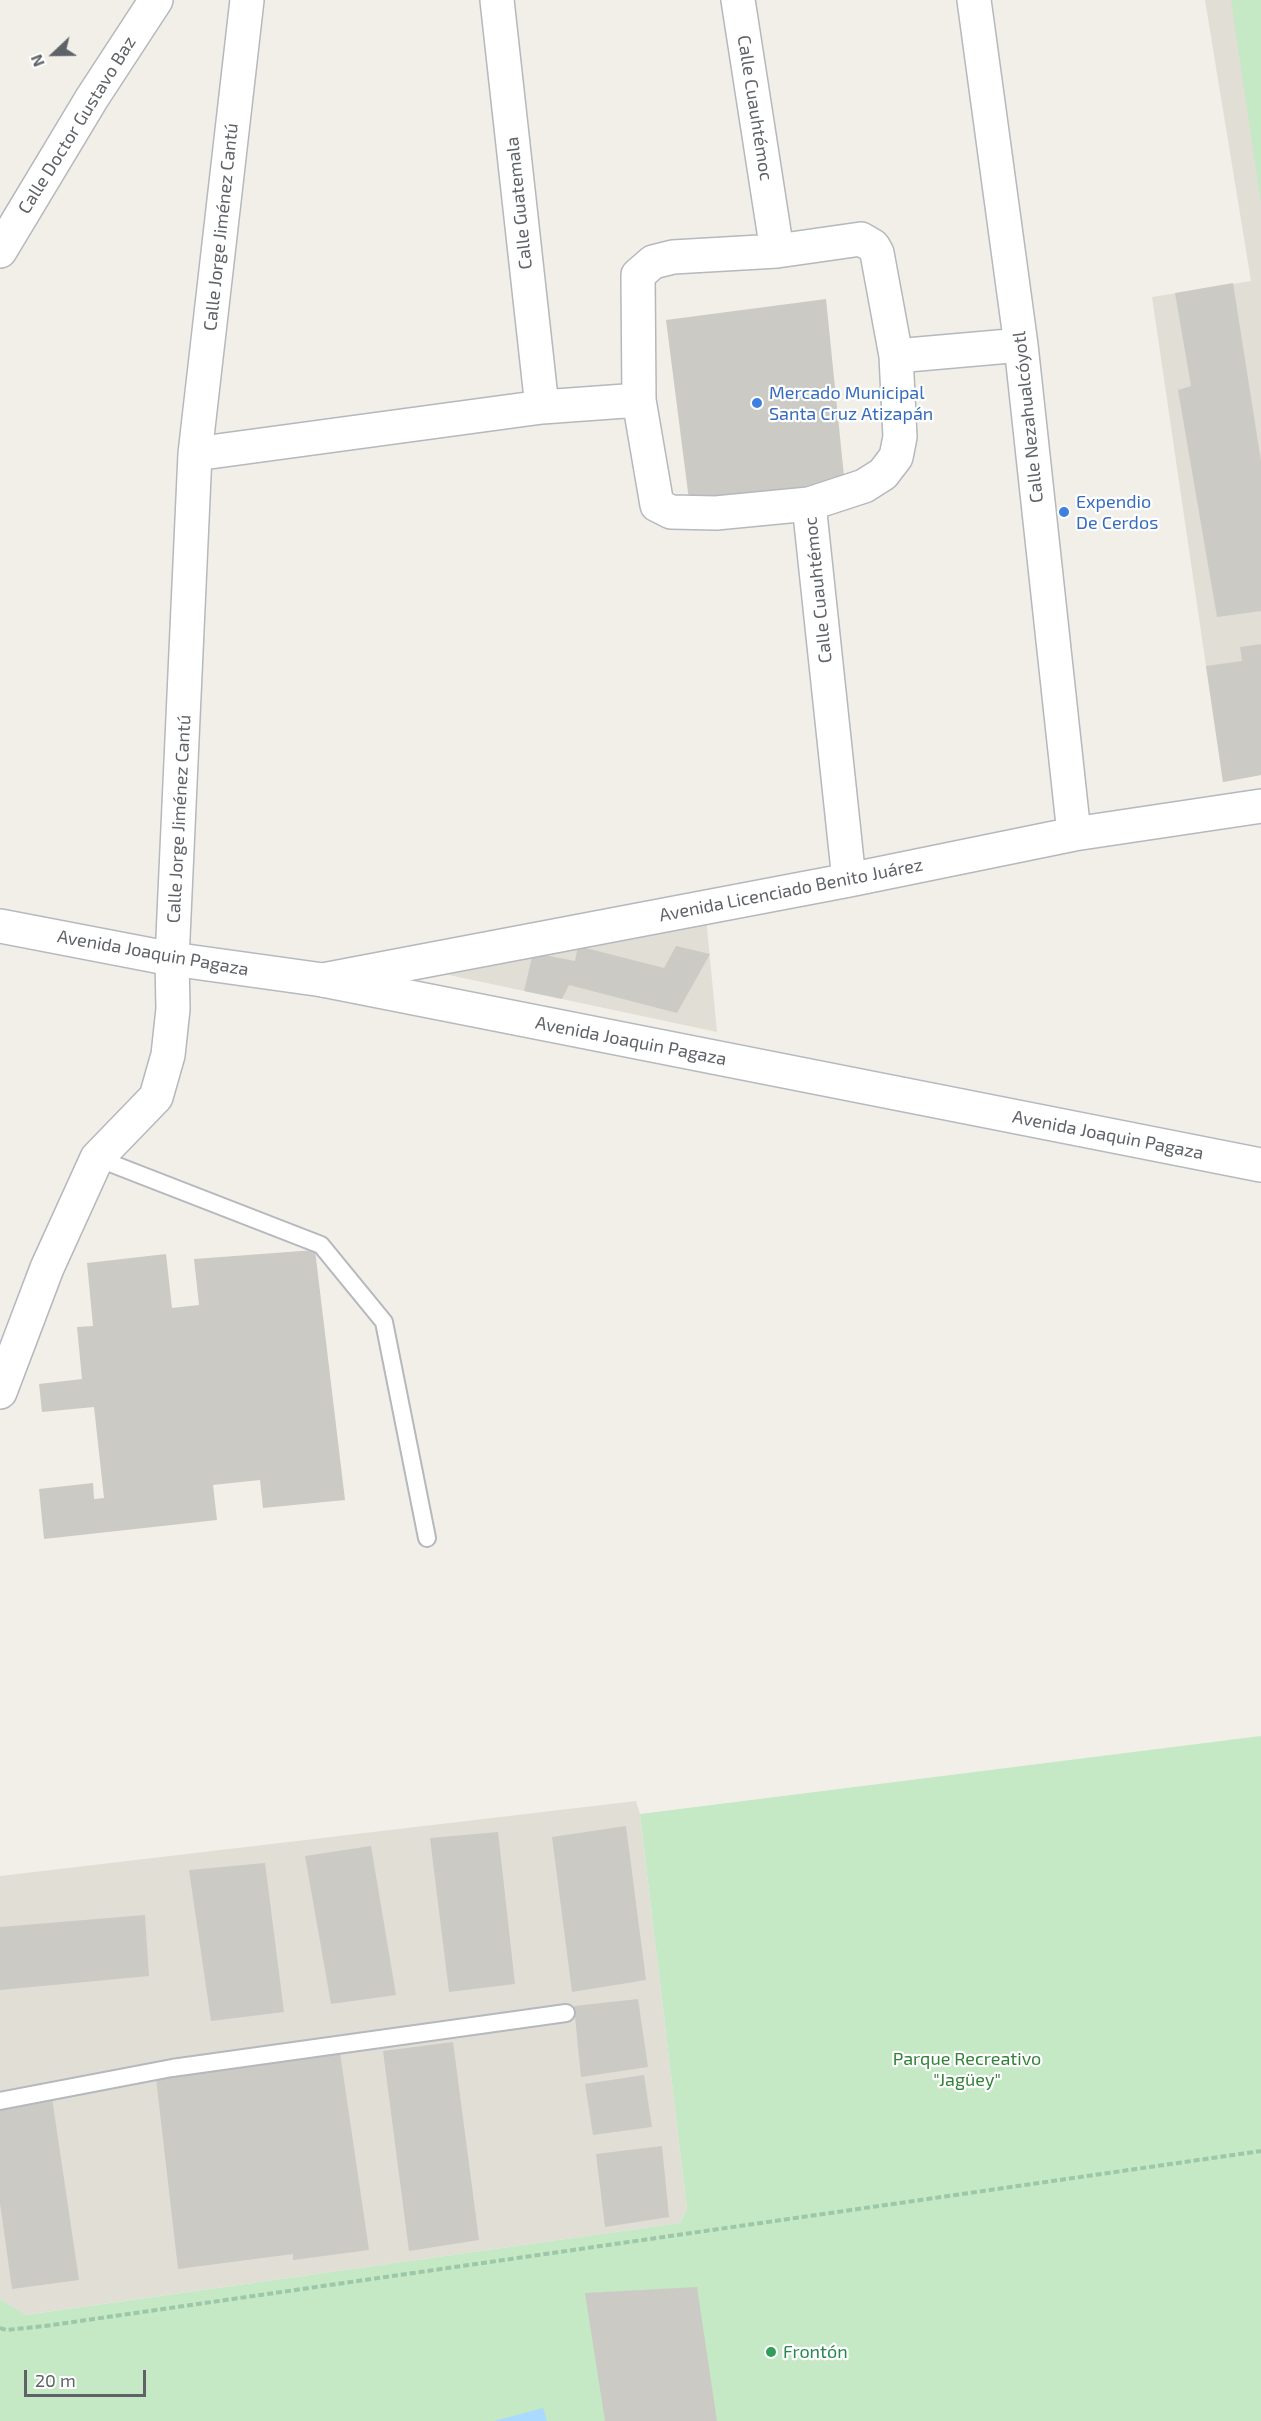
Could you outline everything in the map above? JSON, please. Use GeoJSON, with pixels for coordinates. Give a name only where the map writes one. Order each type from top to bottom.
{"type":"FeatureCollection","features":[{"type":"Feature","properties":{"kind":"street","name":"Calle Doctor Gustavo Baz"},"geometry":{"type":"LineString","coordinates":[[0,251],[92,98],[156,0]]}},
{"type":"Feature","properties":{"kind":"street","name":"Calle Jorge Jiménez Cantú"},"geometry":{"type":"LineString","coordinates":[[0,1392],[47,1268],[97,1158],[156,1097],[168,1055],[173,1009],[172,959],[195,454],[247,0]]}},
{"type":"Feature","properties":{"kind":"street","name":"Calle Guatemala"},"geometry":{"type":"LineString","coordinates":[[497,0],[542,406]]}},
{"type":"Feature","properties":{"kind":"street","name":"Calle Cuauhtémoc"},"geometry":{"type":"LineString","coordinates":[[738,0],[777,251]]}},
{"type":"Feature","properties":{"kind":"street","name":"Calle Nezahualcóyotl"},"geometry":{"type":"LineString","coordinates":[[974,0],[1021,345],[1074,834]]}},
{"type":"Feature","properties":{"kind":"street","name":"Calle Cuauhtémoc"},"geometry":{"type":"LineString","coordinates":[[639,400],[638,275],[653,262],[673,257],[777,251],[861,239],[873,246],[877,253],[896,356],[900,437],[896,457],[884,474],[864,486],[809,504],[849,880]]}},
{"type":"Feature","properties":{"kind":"street"},"geometry":{"type":"LineString","coordinates":[[896,356],[1021,345]]}},
{"type":"Feature","properties":{"kind":"street"},"geometry":{"type":"LineString","coordinates":[[195,454],[542,406],[639,400],[657,505],[671,512],[717,513],[809,504]]}},
{"type":"Feature","properties":{"kind":"street","name":"Avenida Licenciado Benito Juárez"},"geometry":{"type":"LineString","coordinates":[[323,980],[849,880],[1074,834],[1261,806]]}},
{"type":"Feature","properties":{"kind":"street","name":"Avenida Joaquin Pagaza"},"geometry":{"type":"LineString","coordinates":[[0,926],[172,959],[323,980],[1261,1165]]}},
{"type":"Feature","properties":{"kind":"lane"},"geometry":{"type":"LineString","coordinates":[[97,1158],[321,1245],[384,1322],[427,1538]]}},
{"type":"Feature","properties":{"kind":"lane"},"geometry":{"type":"LineString","coordinates":[[0,2101],[171,2068],[566,2013]]}},
{"type":"Feature","properties":{"kind":"path"},"geometry":{"type":"LineString","coordinates":[[0,2328],[6,2330],[45,2326],[1261,2151]]}},
{"type":"Feature","properties":{"kind":"shaded area"},"geometry":{"type":"Polygon","coordinates":[[[1205,0],[1261,0],[1261,775],[1223,782],[1152,297],[1251,281],[1205,0]]]}},
{"type":"Feature","properties":{"kind":"shaded area"},"geometry":{"type":"Polygon","coordinates":[[[705,907],[717,1032],[402,965],[705,907]]]}},
{"type":"Feature","properties":{"kind":"shaded area"},"geometry":{"type":"Polygon","coordinates":[[[636,1801],[640,1814],[687,2209],[680,2223],[24,2315],[0,2299],[0,1876],[636,1801]]]}},
{"type":"Feature","properties":{"kind":"green space"},"geometry":{"type":"Polygon","coordinates":[[[1231,0],[1261,0],[1261,203],[1231,0]]]}},
{"type":"Feature","properties":{"kind":"green space","name":"Parque Recreativo \"Jagüey\""},"geometry":{"type":"Polygon","coordinates":[[[1261,1736],[1261,2421],[0,2421],[0,2299],[25,2315],[680,2223],[687,2209],[640,1814],[1261,1736]]]}},
{"type":"Feature","properties":{"kind":"water"},"geometry":{"type":"Polygon","coordinates":[[[543,2408],[547,2421],[494,2421],[543,2408]]]}},
{"type":"Feature","properties":{"kind":"building"},"geometry":{"type":"Polygon","coordinates":[[[1233,283],[1261,461],[1261,611],[1217,617],[1178,390],[1191,386],[1175,293],[1233,283]]]}},
{"type":"Feature","properties":{"kind":"building","name":"Mercado Municipal Santa Cruz Atizapán"},"geometry":{"type":"Polygon","coordinates":[[[826,299],[845,486],[690,508],[666,320],[826,299]]]}},
{"type":"Feature","properties":{"kind":"building"},"geometry":{"type":"Polygon","coordinates":[[[1261,644],[1261,775],[1223,782],[1206,666],[1242,661],[1240,647],[1261,644]]]}},
{"type":"Feature","properties":{"kind":"building"},"geometry":{"type":"Polygon","coordinates":[[[578,946],[664,968],[676,946],[710,954],[677,1013],[569,985],[562,999],[524,991],[533,953],[575,961],[578,946]]]}},
{"type":"Feature","properties":{"kind":"building"},"geometry":{"type":"Polygon","coordinates":[[[315,1250],[345,1500],[263,1508],[260,1480],[213,1485],[217,1520],[44,1539],[39,1489],[93,1483],[94,1499],[104,1498],[94,1407],[42,1412],[39,1384],[82,1379],[77,1327],[93,1326],[87,1263],[166,1254],[172,1308],[199,1305],[194,1259],[315,1250]]]}},
{"type":"Feature","properties":{"kind":"building"},"geometry":{"type":"Polygon","coordinates":[[[626,1826],[646,1980],[572,1992],[552,1837],[626,1826]]]}},
{"type":"Feature","properties":{"kind":"building"},"geometry":{"type":"Polygon","coordinates":[[[498,1832],[515,1984],[449,1992],[430,1838],[498,1832]]]}},
{"type":"Feature","properties":{"kind":"building"},"geometry":{"type":"Polygon","coordinates":[[[371,1846],[396,1995],[331,2004],[305,1856],[371,1846]]]}},
{"type":"Feature","properties":{"kind":"building"},"geometry":{"type":"Polygon","coordinates":[[[265,1863],[284,2012],[211,2021],[189,1870],[265,1863]]]}},
{"type":"Feature","properties":{"kind":"building"},"geometry":{"type":"Polygon","coordinates":[[[145,1915],[149,1976],[0,1990],[0,1927],[145,1915]]]}},
{"type":"Feature","properties":{"kind":"building"},"geometry":{"type":"Polygon","coordinates":[[[638,1999],[648,2067],[581,2077],[574,2006],[638,1999]]]}},
{"type":"Feature","properties":{"kind":"building"},"geometry":{"type":"Polygon","coordinates":[[[453,2042],[479,2240],[409,2251],[383,2051],[453,2042]]]}},
{"type":"Feature","properties":{"kind":"building"},"geometry":{"type":"Polygon","coordinates":[[[339,2046],[369,2250],[293,2260],[293,2254],[178,2269],[156,2078],[339,2046]]]}},
{"type":"Feature","properties":{"kind":"building"},"geometry":{"type":"Polygon","coordinates":[[[644,2075],[652,2127],[593,2135],[585,2084],[644,2075]]]}},
{"type":"Feature","properties":{"kind":"building"},"geometry":{"type":"Polygon","coordinates":[[[52,2098],[79,2280],[12,2289],[0,2203],[0,2107],[52,2098]]]}},
{"type":"Feature","properties":{"kind":"building"},"geometry":{"type":"Polygon","coordinates":[[[662,2146],[669,2217],[605,2227],[596,2154],[662,2146]]]}},
{"type":"Feature","properties":{"kind":"building"},"geometry":{"type":"Polygon","coordinates":[[[697,2287],[717,2421],[605,2421],[585,2293],[697,2287]]]}},
{"type":"Feature","properties":{"kind":"place","name":"Mercado Municipal Santa Cruz Atizapán"},"geometry":{"type":"Point","coordinates":[757,403]}},
{"type":"Feature","properties":{"kind":"place","name":"Expendio De Cerdos"},"geometry":{"type":"Point","coordinates":[1064,512]}},
{"type":"Feature","properties":{"kind":"place","name":"Frontón"},"geometry":{"type":"Point","coordinates":[771,2352]}}]}
